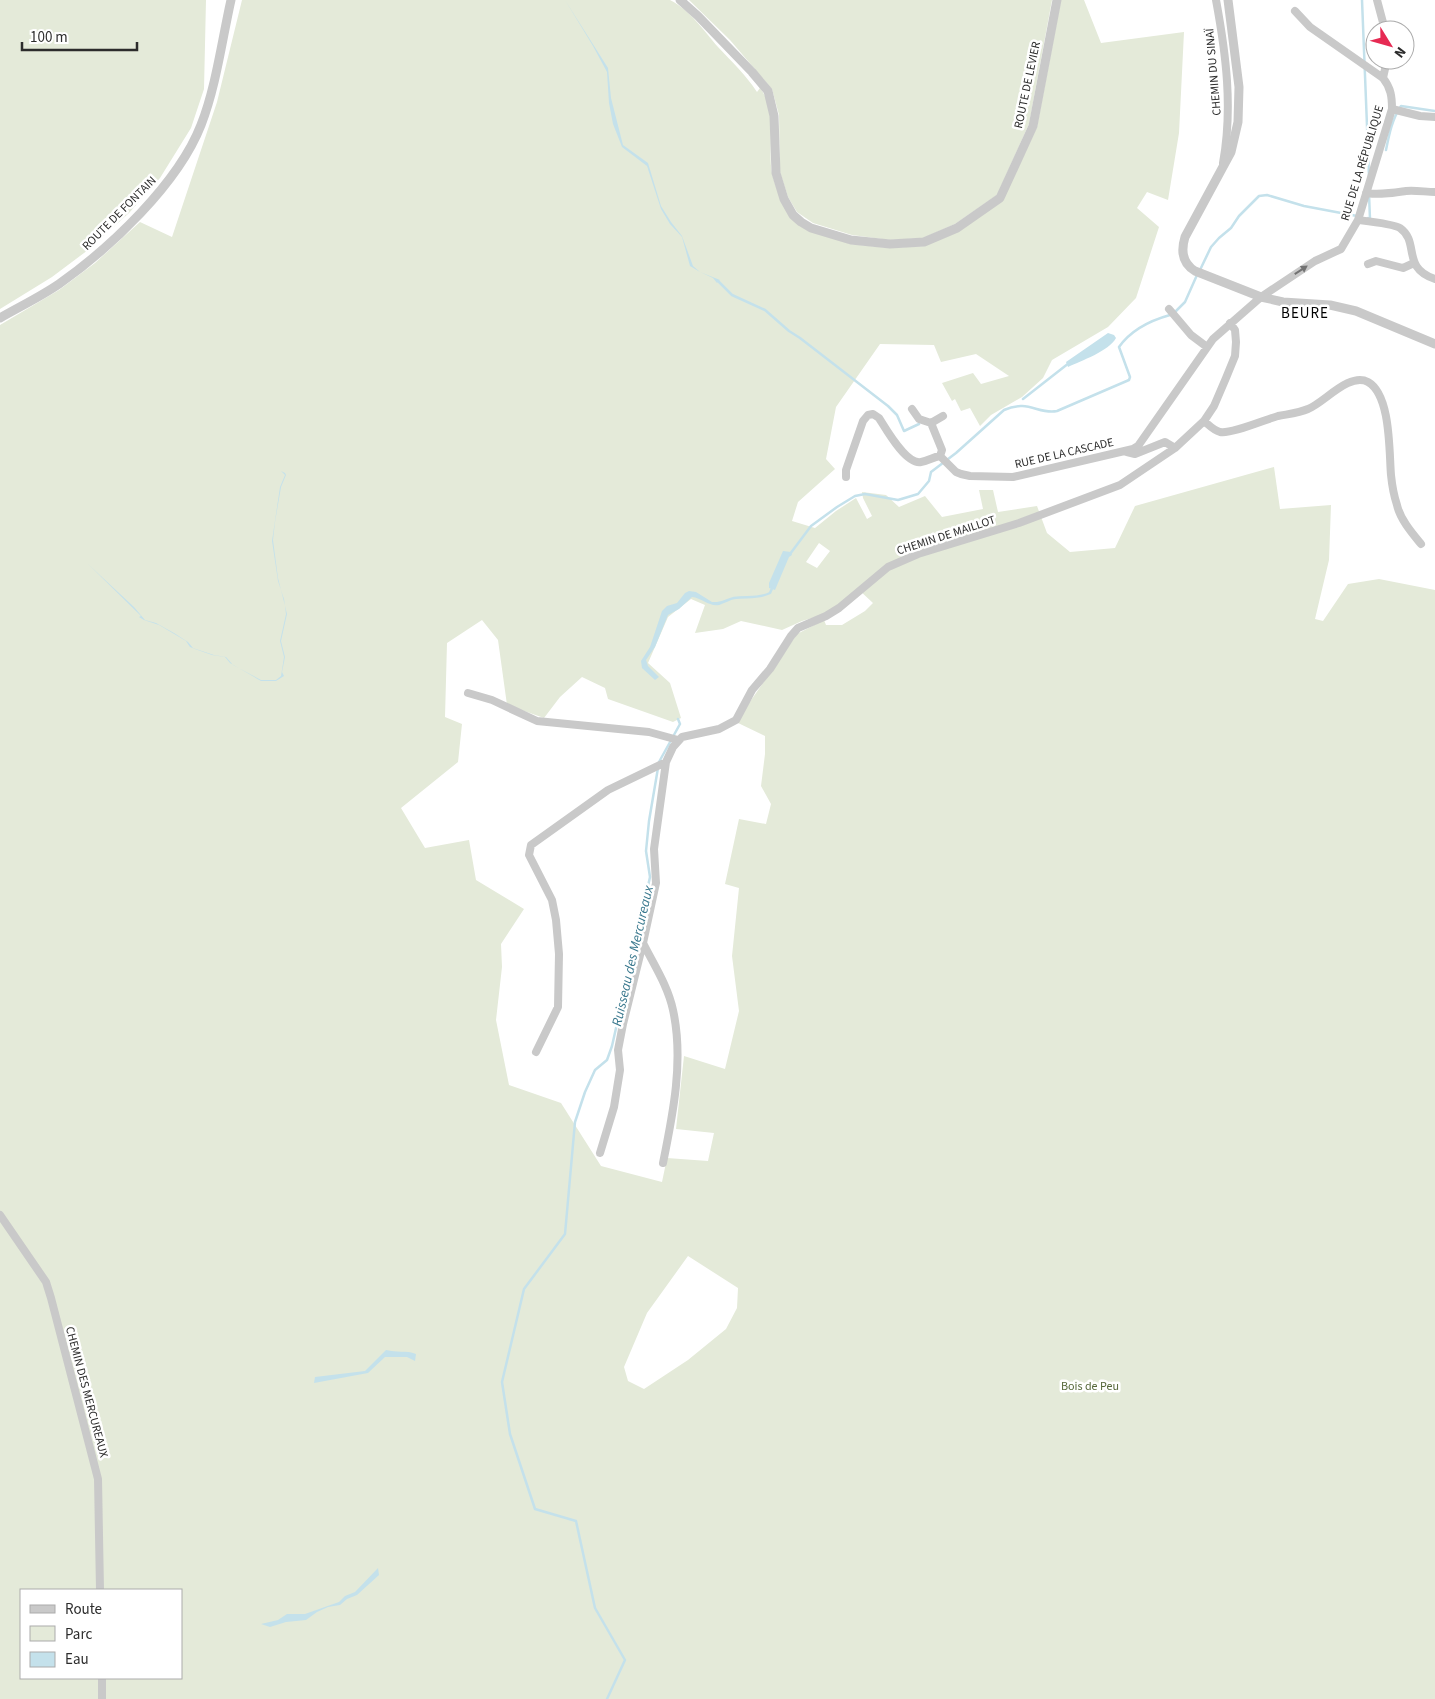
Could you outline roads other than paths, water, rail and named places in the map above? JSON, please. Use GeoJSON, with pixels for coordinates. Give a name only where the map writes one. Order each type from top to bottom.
{"type":"FeatureCollection","features":[{"type":"Feature","properties":{"kind":"street","name":"ROUTE DE FONTAIN"},"geometry":{"type":"LineString","coordinates":[[0,318],[58,285],[90,260],[122,232],[174,173],[189,150],[207,107],[232,0]]}},
{"type":"Feature","properties":{"kind":"street","name":"ROUTE DE LEVIER"},"geometry":{"type":"LineString","coordinates":[[680,0],[698,16],[768,91],[774,116],[776,173],[784,199],[793,215],[811,228],[851,240],[890,244],[924,242],[957,228],[1000,198],[1033,126],[1057,0]]}},
{"type":"Feature","properties":{"kind":"street","name":"CHEMIN DU SINAÏ"},"geometry":{"type":"LineString","coordinates":[[1216,0],[1222,32],[1229,110],[1226,149],[1221,172]]}},
{"type":"Feature","properties":{"kind":"street"},"geometry":{"type":"LineString","coordinates":[[1228,0],[1239,88],[1238,122],[1232,152],[1185,237],[1183,244],[1184,260],[1195,271],[1261,297],[1283,302],[1330,305],[1356,311],[1435,344]]}},
{"type":"Feature","properties":{"kind":"street"},"geometry":{"type":"LineString","coordinates":[[1377,0],[1382,20]]}},
{"type":"Feature","properties":{"kind":"street"},"geometry":{"type":"LineString","coordinates":[[1295,11],[1310,27],[1383,78],[1385,70]]}},
{"type":"Feature","properties":{"kind":"street","name":"RUE DE LA RÉPUBLIQUE"},"geometry":{"type":"LineString","coordinates":[[1261,297],[1315,261],[1339,251],[1350,236],[1369,193],[1392,109],[1389,85],[1383,78]]}},
{"type":"Feature","properties":{"kind":"street"},"geometry":{"type":"LineString","coordinates":[[1392,109],[1435,117]]}},
{"type":"Feature","properties":{"kind":"street"},"geometry":{"type":"LineString","coordinates":[[1369,193],[1435,192]]}},
{"type":"Feature","properties":{"kind":"street"},"geometry":{"type":"LineString","coordinates":[[1359,217],[1399,227],[1407,236],[1414,263],[1419,272],[1435,279]]}},
{"type":"Feature","properties":{"kind":"street"},"geometry":{"type":"LineString","coordinates":[[1368,264],[1376,261],[1403,268],[1414,263]]}},
{"type":"Feature","properties":{"kind":"street","name":"RUE DE LA CASCADE"},"geometry":{"type":"LineString","coordinates":[[943,459],[956,472],[970,476],[1013,476],[1125,451],[1138,446],[1213,339],[1261,297]]}},
{"type":"Feature","properties":{"kind":"street"},"geometry":{"type":"LineString","coordinates":[[1172,312],[1190,335],[1208,347]]}},
{"type":"Feature","properties":{"kind":"street","name":"CHEMIN DE MAILLOT"},"geometry":{"type":"LineString","coordinates":[[674,739],[719,729],[736,720],[752,690],[770,669],[798,628],[839,608],[888,567],[918,554],[1020,523],[1120,485],[1175,448],[1204,421],[1214,406],[1235,356],[1235,330],[1230,323]]}},
{"type":"Feature","properties":{"kind":"street"},"geometry":{"type":"LineString","coordinates":[[1204,421],[1218,432],[1228,432],[1263,420],[1308,409],[1345,384],[1363,380],[1370,383],[1378,393],[1388,424],[1392,477],[1397,507],[1421,544]]}},
{"type":"Feature","properties":{"kind":"street"},"geometry":{"type":"LineString","coordinates":[[912,408],[919,419],[931,423],[943,416]]}},
{"type":"Feature","properties":{"kind":"street"},"geometry":{"type":"LineString","coordinates":[[846,477],[846,470],[863,421],[868,415],[873,414],[879,418],[906,455],[916,462],[932,457],[943,459],[942,450],[931,423]]}},
{"type":"Feature","properties":{"kind":"street"},"geometry":{"type":"LineString","coordinates":[[1125,451],[1135,454],[1165,442],[1175,448]]}},
{"type":"Feature","properties":{"kind":"street"},"geometry":{"type":"LineString","coordinates":[[468,693],[492,700],[537,721],[640,731],[674,739],[661,764],[654,849],[656,883],[618,1050],[620,1070],[614,1107],[600,1152]]}},
{"type":"Feature","properties":{"kind":"street"},"geometry":{"type":"LineString","coordinates":[[536,1052],[558,1007],[559,954],[552,900],[529,855],[531,845],[608,790],[661,764]]}},
{"type":"Feature","properties":{"kind":"street"},"geometry":{"type":"LineString","coordinates":[[643,943],[661,975],[673,1009],[676,1037],[675,1103],[663,1163]]}},
{"type":"Feature","properties":{"kind":"street","name":"CHEMIN DES MERCUREAUX"},"geometry":{"type":"LineString","coordinates":[[0,1215],[46,1282],[51,1298],[98,1479],[100,1589]]}},
{"type":"Feature","properties":{"kind":"street"},"geometry":{"type":"LineString","coordinates":[[102,1679],[102,1699]]}},
{"type":"Feature","properties":{"kind":"water"},"geometry":{"type":"Polygon","coordinates":[[[565,0],[608,68],[611,98],[623,145],[648,163],[661,206],[682,236],[693,266],[700,272],[690,266],[682,237],[670,224],[661,209],[647,166],[622,147],[613,124],[609,103],[607,72],[565,0]]]}},
{"type":"Feature","properties":{"kind":"water"},"geometry":{"type":"Polygon","coordinates":[[[700,272],[720,280],[717,283],[713,278],[700,272]]]}},
{"type":"Feature","properties":{"kind":"water"},"geometry":{"type":"Polygon","coordinates":[[[1108,333],[1116,338],[1112,343],[1094,355],[1068,367],[1066,362],[1108,333]]]}},
{"type":"Feature","properties":{"kind":"water"},"geometry":{"type":"Polygon","coordinates":[[[281,471],[286,475],[281,487],[273,540],[281,590],[272,541],[280,487],[285,475],[281,471]]]}},
{"type":"Feature","properties":{"kind":"water"},"geometry":{"type":"Polygon","coordinates":[[[783,551],[791,552],[792,555],[789,557],[775,590],[769,588],[769,583],[783,551]]]}},
{"type":"Feature","properties":{"kind":"water"},"geometry":{"type":"Polygon","coordinates":[[[88,564],[134,607],[145,620],[156,623],[174,633],[188,642],[193,648],[226,657],[233,664],[225,657],[212,655],[190,647],[186,641],[159,625],[144,620],[139,617],[141,616],[88,564]]]}},
{"type":"Feature","properties":{"kind":"water"},"geometry":{"type":"Polygon","coordinates":[[[689,591],[696,592],[712,602],[721,602],[722,604],[714,605],[692,597],[679,609],[668,615],[655,647],[646,660],[648,666],[659,677],[655,680],[642,668],[641,661],[650,647],[662,611],[667,606],[677,603],[689,591]]]}},
{"type":"Feature","properties":{"kind":"water"},"geometry":{"type":"Polygon","coordinates":[[[285,605],[287,614],[281,641],[285,657],[282,672],[284,676],[276,681],[261,681],[239,668],[261,680],[276,680],[281,676],[284,657],[280,641],[286,614],[285,605]]]}},
{"type":"Feature","properties":{"kind":"water"},"geometry":{"type":"Polygon","coordinates":[[[386,1350],[416,1354],[415,1361],[407,1357],[385,1357],[368,1373],[314,1383],[315,1377],[365,1371],[386,1350]]]}},
{"type":"Feature","properties":{"kind":"water"},"geometry":{"type":"Polygon","coordinates":[[[378,1568],[379,1575],[357,1595],[347,1599],[340,1605],[328,1607],[306,1620],[286,1622],[270,1627],[261,1624],[278,1620],[287,1614],[305,1614],[339,1602],[345,1596],[355,1592],[378,1568]]]}},
{"type":"Feature","properties":{"kind":"waterway","name":"Ruisseau des Mercureaux"},"geometry":{"type":"LineString","coordinates":[[1362,0],[1369,176]]}},
{"type":"Feature","properties":{"kind":"waterway","name":"Ruisseau des Mercureaux"},"geometry":{"type":"LineString","coordinates":[[1386,150],[1393,122],[1401,106],[1435,111]]}},
{"type":"Feature","properties":{"kind":"waterway","name":"Ruisseau des Mercureaux"},"geometry":{"type":"LineString","coordinates":[[1368,218],[1370,219],[1369,194]]}},
{"type":"Feature","properties":{"kind":"waterway","name":"Ruisseau des Mercureaux"},"geometry":{"type":"LineString","coordinates":[[1200,270],[1211,247],[1231,228],[1239,216],[1259,196],[1267,195],[1304,206],[1357,216]]}},
{"type":"Feature","properties":{"kind":"waterway","name":"Ruisseau des Mercureaux"},"geometry":{"type":"LineString","coordinates":[[1175,312],[1185,302],[1197,275]]}},
{"type":"Feature","properties":{"kind":"waterway"},"geometry":{"type":"LineString","coordinates":[[719,282],[732,295],[765,310],[789,331],[888,406],[897,415],[904,431],[919,424]]}},
{"type":"Feature","properties":{"kind":"waterway","name":"Ruisseau des Mercureaux"},"geometry":{"type":"LineString","coordinates":[[790,554],[811,526],[855,496],[865,494],[898,500],[918,494],[929,481],[931,472],[956,453],[1004,410],[1020,406],[1051,412],[1057,411],[1129,380],[1130,377],[1119,347],[1142,326],[1170,315]]}},
{"type":"Feature","properties":{"kind":"waterway"},"geometry":{"type":"LineString","coordinates":[[1023,399],[1069,363]]}},
{"type":"Feature","properties":{"kind":"waterway","name":"Ruisseau des Mercureaux"},"geometry":{"type":"LineString","coordinates":[[718,603],[734,598],[766,595],[770,593],[773,586]]}},
{"type":"Feature","properties":{"kind":"waterway","name":"Ruisseau des Mercureaux"},"geometry":{"type":"LineString","coordinates":[[607,1699],[625,1660],[595,1608],[576,1521],[535,1509],[510,1434],[502,1382],[524,1289],[565,1234],[575,1122],[595,1070],[607,1060],[612,1046],[650,877],[646,851],[659,762],[680,724],[678,719]]}},
{"type":"Feature","properties":{"kind":"district","name":"BEURE"},"geometry":{"type":"Point","coordinates":[1305,313]}},
{"type":"Feature","properties":{"kind":"park label","name":"Bois de Peu"},"geometry":{"type":"Point","coordinates":[1090,1386]}}]}
